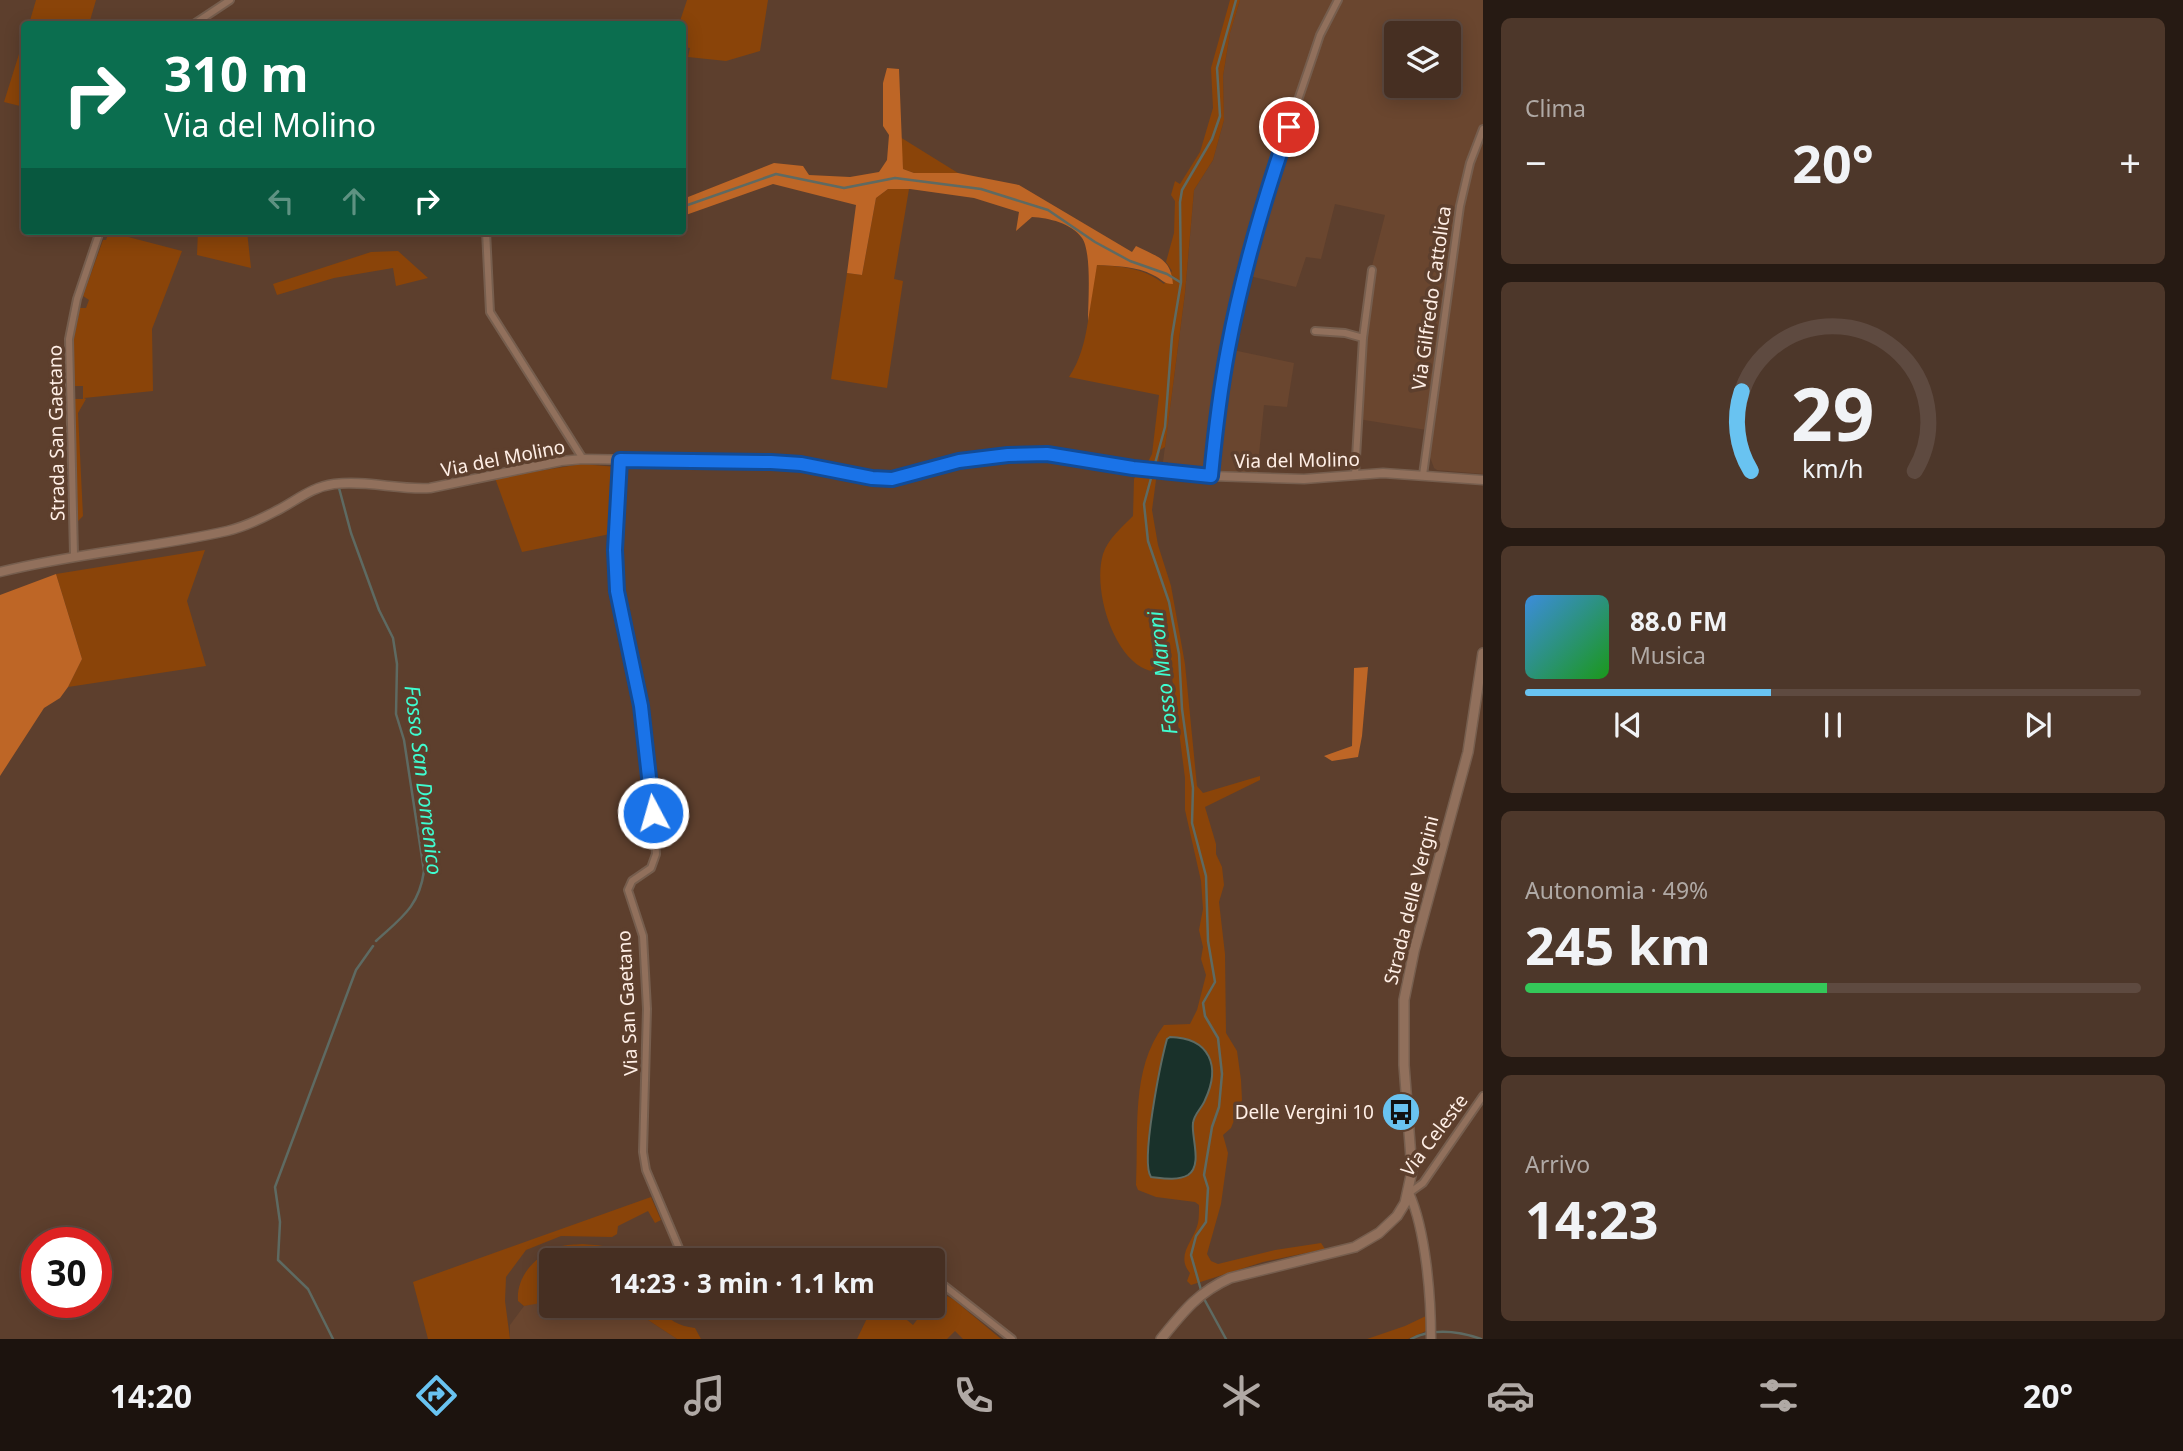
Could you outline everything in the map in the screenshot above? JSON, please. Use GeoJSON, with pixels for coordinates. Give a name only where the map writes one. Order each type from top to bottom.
{"type":"FeatureCollection","features":[{"type":"Feature","properties":{"kind":"main road","name":"Strada delle Vergini"},"geometry":{"type":"LineString","coordinates":[[1161,1339],[1197,1297],[1213,1286],[1230,1278],[1343,1252],[1368,1241],[1396,1216],[1409,1193],[1412,1163],[1404,1065],[1404,1000],[1414,951],[1468,752],[1483,653]]}},
{"type":"Feature","properties":{"kind":"street"},"geometry":{"type":"LineString","coordinates":[[198,21],[230,0]]}},
{"type":"Feature","properties":{"kind":"street"},"geometry":{"type":"LineString","coordinates":[[1211,476],[1228,349],[1250,254],[1309,66],[1338,0]]}},
{"type":"Feature","properties":{"kind":"street","name":"Via Gilfredo Cattolica"},"geometry":{"type":"LineString","coordinates":[[1423,475],[1460,206],[1470,163],[1483,129]]}},
{"type":"Feature","properties":{"kind":"street","name":"Strada San Gaetano"},"geometry":{"type":"LineString","coordinates":[[74,555],[69,339],[77,299],[99,235]]}},
{"type":"Feature","properties":{"kind":"street"},"geometry":{"type":"LineString","coordinates":[[486,235],[490,312],[583,459]]}},
{"type":"Feature","properties":{"kind":"street"},"geometry":{"type":"LineString","coordinates":[[1355,475],[1363,338],[1371,270]]}},
{"type":"Feature","properties":{"kind":"street"},"geometry":{"type":"LineString","coordinates":[[1315,331],[1345,333],[1363,338]]}},
{"type":"Feature","properties":{"kind":"street","name":"Via del Molino"},"geometry":{"type":"LineString","coordinates":[[0,572],[74,555],[228,530],[270,514],[314,489],[332,485],[362,482],[411,489],[430,488],[561,461],[583,459],[771,462],[801,464],[884,479],[904,477],[959,461],[1028,454],[1070,456],[1133,468],[1211,476],[1304,479],[1383,473],[1483,480]]}},
{"type":"Feature","properties":{"kind":"street","name":"Via San Gaetano"},"geometry":{"type":"LineString","coordinates":[[620,460],[615,550],[617,591],[641,706],[656,839],[651,868],[632,881],[628,890],[642,930],[644,960],[646,1057],[643,1152],[646,1170],[679,1248]]}},
{"type":"Feature","properties":{"kind":"street","name":"Via Celeste"},"geometry":{"type":"LineString","coordinates":[[1409,1193],[1423,1183],[1483,1096]]}},
{"type":"Feature","properties":{"kind":"street"},"geometry":{"type":"LineString","coordinates":[[1409,1193],[1419,1227],[1431,1338]]}},
{"type":"Feature","properties":{"kind":"street"},"geometry":{"type":"LineString","coordinates":[[945,1286],[1012,1339]]}},
{"type":"Feature","properties":{"kind":"shaded area"},"geometry":{"type":"Polygon","coordinates":[[[36,0],[96,0],[90,21],[30,21],[36,0]]]}},
{"type":"Feature","properties":{"kind":"shaded area"},"geometry":{"type":"Polygon","coordinates":[[[687,0],[768,0],[760,51],[726,61],[688,57],[690,48],[686,47],[686,21],[680,21],[687,0]]]}},
{"type":"Feature","properties":{"kind":"shaded area"},"geometry":{"type":"Polygon","coordinates":[[[1230,0],[1240,0],[1230,33],[1223,76],[1224,120],[1213,160],[1194,190],[1185,293],[1165,447],[1160,450],[1152,510],[1158,545],[1171,586],[1185,664],[1197,786],[1203,793],[1260,776],[1260,780],[1205,807],[1216,844],[1216,854],[1222,867],[1224,885],[1219,902],[1225,954],[1226,1033],[1237,1051],[1242,1100],[1231,1128],[1223,1135],[1228,1153],[1221,1204],[1207,1254],[1211,1261],[1218,1264],[1275,1250],[1321,1243],[1325,1249],[1263,1262],[1191,1285],[1187,1281],[1190,1273],[1184,1260],[1198,1223],[1199,1205],[1195,1202],[1156,1197],[1138,1190],[1137,1123],[1141,1081],[1153,1042],[1164,1025],[1190,1024],[1197,1010],[1206,975],[1201,959],[1203,947],[1199,930],[1203,909],[1201,881],[1185,810],[1185,778],[1172,677],[1141,667],[1121,647],[1107,616],[1100,583],[1105,549],[1133,516],[1134,479],[1141,465],[1148,462],[1152,454],[1159,395],[1069,377],[1085,337],[1097,265],[1141,271],[1164,284],[1172,271],[1166,262],[1174,233],[1175,201],[1171,195],[1175,181],[1180,184],[1200,152],[1213,108],[1211,68],[1230,0]],[[1188,1041],[1164,1050],[1147,1153],[1194,1164],[1193,1122],[1203,1104],[1197,1043],[1188,1041]]]}},
{"type":"Feature","properties":{"kind":"shaded area"},"geometry":{"type":"Polygon","coordinates":[[[1240,0],[1483,0],[1483,474],[1434,468],[1430,457],[1433,431],[1358,419],[1371,270],[1385,215],[1335,204],[1321,259],[1306,257],[1296,287],[1245,275],[1228,349],[1294,363],[1287,407],[1264,405],[1257,474],[1167,468],[1168,462],[1163,462],[1185,293],[1194,190],[1213,160],[1224,120],[1223,76],[1230,33],[1240,0]]]}},
{"type":"Feature","properties":{"kind":"shaded area"},"geometry":{"type":"Polygon","coordinates":[[[21,48],[21,106],[4,102],[21,48]]]}},
{"type":"Feature","properties":{"kind":"shaded area"},"geometry":{"type":"Polygon","coordinates":[[[887,68],[899,69],[903,169],[914,173],[958,173],[1019,185],[1132,252],[1136,246],[1162,259],[1172,275],[1173,284],[1140,270],[1097,265],[1088,321],[1089,278],[1087,254],[1082,238],[1066,225],[1032,217],[1016,231],[1019,212],[974,198],[910,189],[888,189],[876,198],[862,275],[847,273],[856,205],[773,184],[686,215],[686,198],[774,163],[803,166],[809,175],[850,177],[879,172],[887,160],[889,135],[883,126],[883,83],[887,68]]]}},
{"type":"Feature","properties":{"kind":"shaded area"},"geometry":{"type":"Polygon","coordinates":[[[900,137],[958,173],[914,173],[903,169],[900,137]]]}},
{"type":"Feature","properties":{"kind":"shaded area"},"geometry":{"type":"Polygon","coordinates":[[[888,189],[909,189],[894,279],[903,281],[887,388],[831,379],[847,273],[862,275],[876,198],[888,189]]]}},
{"type":"Feature","properties":{"kind":"shaded area"},"geometry":{"type":"Polygon","coordinates":[[[108,235],[121,235],[182,251],[152,329],[153,391],[84,398],[86,399],[78,413],[83,516],[78,521],[74,399],[83,399],[83,386],[74,386],[73,344],[80,308],[86,308],[89,300],[83,296],[103,240],[106,240],[108,235]]]}},
{"type":"Feature","properties":{"kind":"shaded area"},"geometry":{"type":"Polygon","coordinates":[[[198,235],[247,235],[251,268],[197,255],[198,235]]]}},
{"type":"Feature","properties":{"kind":"shaded area"},"geometry":{"type":"Polygon","coordinates":[[[398,251],[428,278],[396,286],[393,268],[334,278],[277,295],[273,284],[371,252],[398,251]]]}},
{"type":"Feature","properties":{"kind":"shaded area"},"geometry":{"type":"Polygon","coordinates":[[[582,464],[617,467],[615,509],[610,510],[610,514],[616,514],[615,533],[522,552],[495,478],[582,464]]]}},
{"type":"Feature","properties":{"kind":"shaded area"},"geometry":{"type":"Polygon","coordinates":[[[205,550],[187,601],[206,666],[68,687],[82,659],[56,574],[205,550]]]}},
{"type":"Feature","properties":{"kind":"shaded area"},"geometry":{"type":"Polygon","coordinates":[[[56,574],[82,659],[68,687],[60,698],[44,708],[0,776],[0,595],[56,574]]]}},
{"type":"Feature","properties":{"kind":"shaded area"},"geometry":{"type":"Polygon","coordinates":[[[1368,667],[1358,757],[1332,761],[1324,756],[1352,746],[1354,668],[1368,667]]]}},
{"type":"Feature","properties":{"kind":"shaded area"},"geometry":{"type":"Polygon","coordinates":[[[651,1197],[661,1220],[655,1223],[648,1211],[618,1226],[617,1234],[612,1237],[561,1236],[526,1250],[506,1277],[505,1301],[510,1339],[428,1339],[413,1282],[651,1197]]]}},
{"type":"Feature","properties":{"kind":"shaded area"},"geometry":{"type":"Polygon","coordinates":[[[582,1244],[611,1248],[557,1248],[582,1244]]]}},
{"type":"Feature","properties":{"kind":"shaded area"},"geometry":{"type":"Polygon","coordinates":[[[539,1258],[539,1303],[524,1306],[518,1301],[520,1283],[539,1258]]]}},
{"type":"Feature","properties":{"kind":"shaded area"},"geometry":{"type":"Polygon","coordinates":[[[945,1295],[1001,1339],[963,1339],[955,1331],[947,1339],[857,1339],[867,1318],[905,1318],[913,1325],[918,1318],[945,1318],[945,1295]]]}},
{"type":"Feature","properties":{"kind":"shaded area"},"geometry":{"type":"Polygon","coordinates":[[[539,1302],[539,1318],[645,1318],[677,1339],[510,1339],[510,1325],[524,1306],[539,1302]]]}},
{"type":"Feature","properties":{"kind":"shaded area"},"geometry":{"type":"Polygon","coordinates":[[[1426,1316],[1426,1331],[1408,1339],[1367,1339],[1405,1326],[1426,1316]]]}},
{"type":"Feature","properties":{"kind":"shaded area"},"geometry":{"type":"Polygon","coordinates":[[[645,1318],[669,1318],[683,1326],[695,1328],[701,1339],[677,1339],[645,1318]]]}},
{"type":"Feature","properties":{"kind":"water"},"geometry":{"type":"Polygon","coordinates":[[[1170,1037],[1195,1042],[1203,1048],[1212,1065],[1212,1076],[1210,1088],[1193,1123],[1195,1165],[1188,1175],[1170,1179],[1151,1177],[1148,1152],[1156,1088],[1167,1039],[1170,1037]]]}},
{"type":"Feature","properties":{"kind":"waterway","name":"Fosso Maroni"},"geometry":{"type":"LineString","coordinates":[[1226,1339],[1203,1297],[1191,1255],[1196,1236],[1206,1222],[1208,1188],[1204,1175],[1212,1127],[1219,1107],[1222,1074],[1218,1038],[1205,1016],[1203,1003],[1215,982],[1208,941],[1206,876],[1192,823],[1193,788],[1182,709],[1179,654],[1169,602],[1148,541],[1144,504],[1165,427],[1172,336],[1181,282],[1182,190],[1212,139],[1220,116],[1217,68],[1236,0]]}},
{"type":"Feature","properties":{"kind":"waterway"},"geometry":{"type":"LineString","coordinates":[[686,206],[776,174],[844,188],[895,178],[981,189],[1048,210],[1095,242],[1130,261],[1167,274],[1180,282]]}},
{"type":"Feature","properties":{"kind":"waterway","name":"Fosso San Domenico"},"geometry":{"type":"LineString","coordinates":[[339,488],[351,533],[379,610],[393,638],[397,664],[396,714],[404,740],[424,871],[418,894],[408,911],[376,941]]}},
{"type":"Feature","properties":{"kind":"waterway","name":"Fosso San Domenico"},"geometry":{"type":"LineString","coordinates":[[333,1339],[308,1289],[278,1260],[280,1222],[275,1187],[356,970],[373,946]]}},
{"type":"Feature","properties":{"kind":"waterway"},"geometry":{"type":"LineString","coordinates":[[1411,1339],[1428,1333],[1446,1332],[1481,1339]]}},
{"type":"Feature","properties":{"kind":"place","name":"Delle Vergini 10"},"geometry":{"type":"Point","coordinates":[1401,1112]}},
{"type":"Feature","properties":{"kind":"route"},"geometry":{"type":"LineString","coordinates":[[653,813],[641,706],[615,570],[620,460],[801,464],[872,478],[892,479],[959,461],[1047,454],[1133,468],[1211,476],[1220,395],[1237,305],[1289,127]]}}]}
